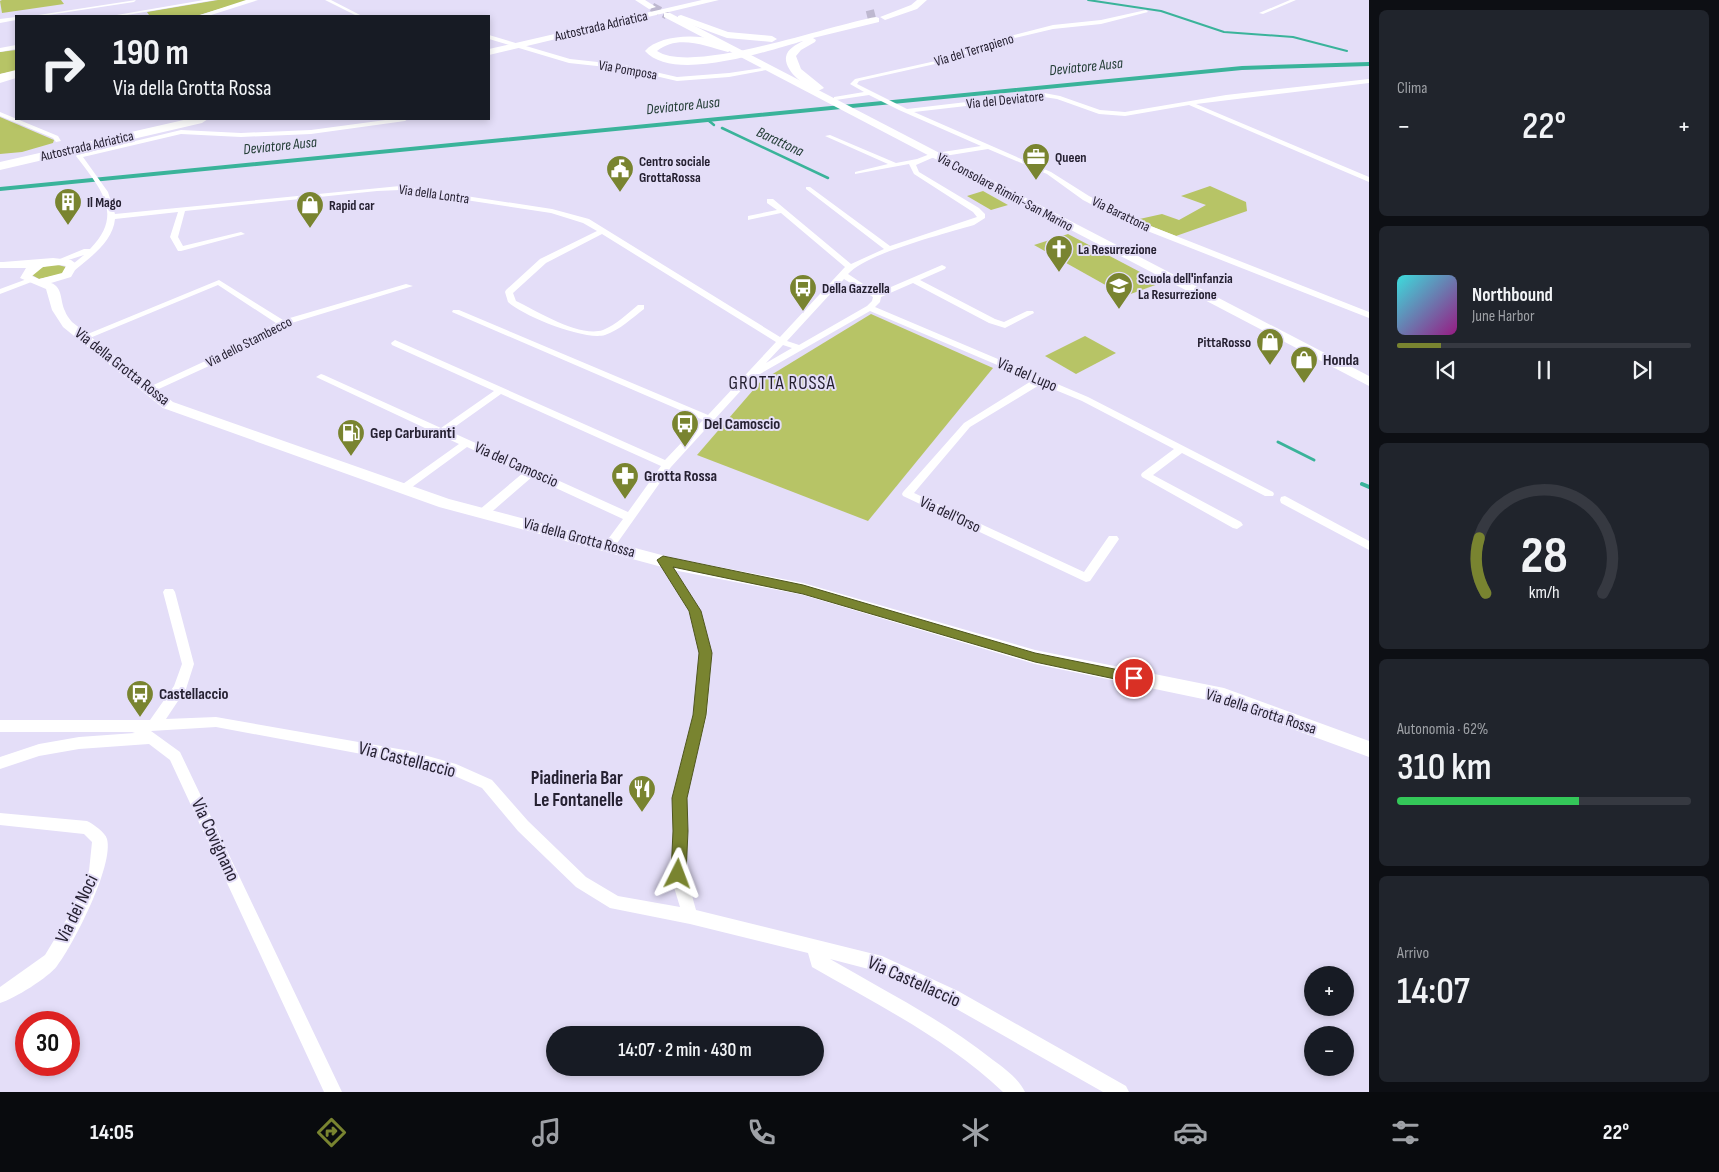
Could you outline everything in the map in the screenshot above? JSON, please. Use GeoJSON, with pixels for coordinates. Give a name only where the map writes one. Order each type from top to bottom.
{"type":"FeatureCollection","features":[{"type":"Feature","properties":{"kind":"highway","name":"Autostrada Adriatica"},"geometry":{"type":"LineString","coordinates":[[675,11],[698,0]]}},
{"type":"Feature","properties":{"kind":"highway","name":"Autostrada Adriatica"},"geometry":{"type":"LineString","coordinates":[[490,52],[651,8],[675,11],[714,0]]}},
{"type":"Feature","properties":{"kind":"highway"},"geometry":{"type":"LineString","coordinates":[[675,11],[719,0]]}},
{"type":"Feature","properties":{"kind":"highway"},"geometry":{"type":"LineString","coordinates":[[879,15],[905,0]]}},
{"type":"Feature","properties":{"kind":"highway"},"geometry":{"type":"LineString","coordinates":[[650,50],[660,58],[682,62],[726,56],[763,49],[838,28],[922,0]]}},
{"type":"Feature","properties":{"kind":"highway"},"geometry":{"type":"LineString","coordinates":[[675,11],[719,33],[751,39],[788,38],[838,28]]}},
{"type":"Feature","properties":{"kind":"highway"},"geometry":{"type":"LineString","coordinates":[[650,50],[653,44],[674,30],[675,11]]}},
{"type":"Feature","properties":{"kind":"highway"},"geometry":{"type":"LineString","coordinates":[[818,88],[794,68],[790,56],[797,48],[838,28]]}},
{"type":"Feature","properties":{"kind":"highway"},"geometry":{"type":"LineString","coordinates":[[650,50],[665,42],[689,40],[719,46],[746,56]]}},
{"type":"Feature","properties":{"kind":"highway","name":"Autostrada Adriatica"},"geometry":{"type":"LineString","coordinates":[[490,48],[504,47]]}},
{"type":"Feature","properties":{"kind":"highway","name":"Autostrada Adriatica"},"geometry":{"type":"LineString","coordinates":[[0,161],[179,120]]}},
{"type":"Feature","properties":{"kind":"highway","name":"Autostrada Adriatica"},"geometry":{"type":"LineString","coordinates":[[0,166],[198,120]]}},
{"type":"Feature","properties":{"kind":"main road"},"geometry":{"type":"LineString","coordinates":[[204,15],[254,0]]}},
{"type":"Feature","properties":{"kind":"main road"},"geometry":{"type":"LineString","coordinates":[[210,15],[260,0]]}},
{"type":"Feature","properties":{"kind":"main road"},"geometry":{"type":"LineString","coordinates":[[639,0],[651,8]]}},
{"type":"Feature","properties":{"kind":"main road","name":"Via Consolare Rimini-San Marino"},"geometry":{"type":"LineString","coordinates":[[675,11],[769,69],[837,100]]}},
{"type":"Feature","properties":{"kind":"main road","name":"Via Consolare Rimini-San Marino"},"geometry":{"type":"LineString","coordinates":[[675,11],[859,112],[1369,382]]}},
{"type":"Feature","properties":{"kind":"main road"},"geometry":{"type":"LineString","coordinates":[[0,78],[15,73]]}},
{"type":"Feature","properties":{"kind":"main road","name":"Via Consolare Rimini-San Marino"},"geometry":{"type":"LineString","coordinates":[[940,155],[1369,374]]}},
{"type":"Feature","properties":{"kind":"street"},"geometry":{"type":"LineString","coordinates":[[94,0],[105,15]]}},
{"type":"Feature","properties":{"kind":"street"},"geometry":{"type":"LineString","coordinates":[[49,15],[134,0],[142,12]]}},
{"type":"Feature","properties":{"kind":"street"},"geometry":{"type":"LineString","coordinates":[[179,0],[184,5]]}},
{"type":"Feature","properties":{"kind":"street"},"geometry":{"type":"LineString","coordinates":[[120,15],[213,0]]}},
{"type":"Feature","properties":{"kind":"street"},"geometry":{"type":"LineString","coordinates":[[327,0],[358,15]]}},
{"type":"Feature","properties":{"kind":"street"},"geometry":{"type":"LineString","coordinates":[[1261,13],[1294,0]]}},
{"type":"Feature","properties":{"kind":"street","name":"Via del Terrapieno"},"geometry":{"type":"LineString","coordinates":[[872,94],[852,83],[942,61],[996,41],[1053,28],[1110,20],[1146,11]]}},
{"type":"Feature","properties":{"kind":"street"},"geometry":{"type":"LineString","coordinates":[[138,15],[144,14],[142,12]]}},
{"type":"Feature","properties":{"kind":"street"},"geometry":{"type":"LineString","coordinates":[[0,22],[15,19]]}},
{"type":"Feature","properties":{"kind":"street","name":"Via Pomposa"},"geometry":{"type":"LineString","coordinates":[[490,37],[569,61],[625,67],[672,78],[729,76],[769,69]]}},
{"type":"Feature","properties":{"kind":"street"},"geometry":{"type":"LineString","coordinates":[[0,50],[15,47]]}},
{"type":"Feature","properties":{"kind":"street","name":"Via del Deviatore"},"geometry":{"type":"LineString","coordinates":[[903,110],[1044,96],[1058,97],[1091,110],[1109,114],[1125,114],[1226,97],[1369,81]]}},
{"type":"Feature","properties":{"kind":"street"},"geometry":{"type":"LineString","coordinates":[[837,100],[872,94]]}},
{"type":"Feature","properties":{"kind":"street","name":"Via Barattona"},"geometry":{"type":"LineString","coordinates":[[872,94],[903,110],[1049,173],[1086,198],[1130,221],[1369,315]]}},
{"type":"Feature","properties":{"kind":"street"},"geometry":{"type":"LineString","coordinates":[[1191,104],[1369,180]]}},
{"type":"Feature","properties":{"kind":"street"},"geometry":{"type":"LineString","coordinates":[[0,114],[15,110]]}},
{"type":"Feature","properties":{"kind":"street"},"geometry":{"type":"LineString","coordinates":[[0,114],[56,137],[58,141]]}},
{"type":"Feature","properties":{"kind":"street"},"geometry":{"type":"LineString","coordinates":[[56,297],[70,272],[106,235],[112,217],[100,185],[91,170],[79,156],[181,132],[241,135],[311,132],[398,120]]}},
{"type":"Feature","properties":{"kind":"street"},"geometry":{"type":"LineString","coordinates":[[828,136],[892,164]]}},
{"type":"Feature","properties":{"kind":"street"},"geometry":{"type":"LineString","coordinates":[[857,173],[892,164],[989,147]]}},
{"type":"Feature","properties":{"kind":"street"},"geometry":{"type":"LineString","coordinates":[[609,546],[667,465],[708,418],[850,267],[889,249],[971,223],[981,218],[981,214],[976,210],[916,173],[912,168],[912,164],[915,161]]}},
{"type":"Feature","properties":{"kind":"street","name":"Via della Lontra"},"geometry":{"type":"LineString","coordinates":[[112,217],[400,188],[552,211],[586,221],[780,342],[799,348]]}},
{"type":"Feature","properties":{"kind":"street"},"geometry":{"type":"LineString","coordinates":[[808,188],[889,249]]}},
{"type":"Feature","properties":{"kind":"street"},"geometry":{"type":"LineString","coordinates":[[770,201],[850,267]]}},
{"type":"Feature","properties":{"kind":"street"},"geometry":{"type":"LineString","coordinates":[[182,210],[174,237],[181,249],[241,234]]}},
{"type":"Feature","properties":{"kind":"street"},"geometry":{"type":"LineString","coordinates":[[751,218],[782,211]]}},
{"type":"Feature","properties":{"kind":"street"},"geometry":{"type":"LineString","coordinates":[[602,231],[543,261],[509,292],[512,302],[580,332],[595,335],[608,331],[641,307]]}},
{"type":"Feature","properties":{"kind":"street"},"geometry":{"type":"LineString","coordinates":[[32,279],[32,268],[76,256],[94,247]]}},
{"type":"Feature","properties":{"kind":"street"},"geometry":{"type":"LineString","coordinates":[[59,261],[69,263],[70,272]]}},
{"type":"Feature","properties":{"kind":"street","name":"Via della Grotta Rossa"},"geometry":{"type":"LineString","coordinates":[[2,265],[45,263]]}},
{"type":"Feature","properties":{"kind":"street","name":"Via della Grotta Rossa"},"geometry":{"type":"LineString","coordinates":[[2,265],[51,287],[56,297],[58,310],[67,324],[82,338],[168,404],[444,503],[663,560],[803,589],[1035,658],[1224,696],[1369,749]]}},
{"type":"Feature","properties":{"kind":"street"},"geometry":{"type":"LineString","coordinates":[[877,296],[942,267]]}},
{"type":"Feature","properties":{"kind":"street"},"geometry":{"type":"LineString","coordinates":[[0,292],[32,279],[54,280],[70,272]]}},
{"type":"Feature","properties":{"kind":"street"},"geometry":{"type":"LineString","coordinates":[[844,275],[877,296]]}},
{"type":"Feature","properties":{"kind":"street"},"geometry":{"type":"LineString","coordinates":[[914,280],[992,321],[1005,325],[1030,313]]}},
{"type":"Feature","properties":{"kind":"street"},"geometry":{"type":"LineString","coordinates":[[82,338],[219,282],[282,323]]}},
{"type":"Feature","properties":{"kind":"street","name":"Via dello Stambecco"},"geometry":{"type":"LineString","coordinates":[[150,390],[230,354],[282,323],[409,286]]}},
{"type":"Feature","properties":{"kind":"street"},"geometry":{"type":"LineString","coordinates":[[749,376],[870,308],[876,302],[877,296]]}},
{"type":"Feature","properties":{"kind":"street","name":"Via del Lupo"},"geometry":{"type":"LineString","coordinates":[[870,308],[1085,399],[1180,450],[1269,494]]}},
{"type":"Feature","properties":{"kind":"street"},"geometry":{"type":"LineString","coordinates":[[456,312],[708,418]]}},
{"type":"Feature","properties":{"kind":"street"},"geometry":{"type":"LineString","coordinates":[[395,343],[667,465]]}},
{"type":"Feature","properties":{"kind":"street","name":"Via del Camoscio"},"geometry":{"type":"LineString","coordinates":[[321,377],[629,517]]}},
{"type":"Feature","properties":{"kind":"street","name":"Via dell'Orso"},"geometry":{"type":"LineString","coordinates":[[1040,380],[967,425],[906,494],[1086,578],[1113,540]]}},
{"type":"Feature","properties":{"kind":"street"},"geometry":{"type":"LineString","coordinates":[[442,432],[501,390]]}},
{"type":"Feature","properties":{"kind":"street"},"geometry":{"type":"LineString","coordinates":[[404,488],[467,443]]}},
{"type":"Feature","properties":{"kind":"street"},"geometry":{"type":"LineString","coordinates":[[1180,450],[1146,474],[1237,525]]}},
{"type":"Feature","properties":{"kind":"street"},"geometry":{"type":"LineString","coordinates":[[483,513],[531,472]]}},
{"type":"Feature","properties":{"kind":"street"},"geometry":{"type":"LineString","coordinates":[[1285,500],[1369,546]]}},
{"type":"Feature","properties":{"kind":"street"},"geometry":{"type":"LineString","coordinates":[[663,560],[695,611],[706,653],[700,715],[679,798],[681,831],[678,874],[690,916]]}},
{"type":"Feature","properties":{"kind":"street"},"geometry":{"type":"LineString","coordinates":[[152,731],[186,676],[188,664],[169,592]]}},
{"type":"Feature","properties":{"kind":"street","name":"Via Castellaccio"},"geometry":{"type":"LineString","coordinates":[[0,763],[39,750],[216,722],[410,757],[451,768],[487,784],[523,826],[581,882],[615,903],[690,916],[882,964],[952,997],[1120,1092]]}},
{"type":"Feature","properties":{"kind":"street","name":"Via Covignano"},"geometry":{"type":"LineString","coordinates":[[0,726],[135,726],[152,731],[175,756],[333,1092]]}},
{"type":"Feature","properties":{"kind":"street","name":"Via dei Noci"},"geometry":{"type":"LineString","coordinates":[[0,819],[87,828],[100,840],[97,871],[77,917],[51,961],[9,992],[0,995]]}},
{"type":"Feature","properties":{"kind":"street"},"geometry":{"type":"LineString","coordinates":[[814,947],[818,961],[941,1034],[986,1065],[1016,1092]]}},
{"type":"Feature","properties":{"kind":"green space"},"geometry":{"type":"Polygon","coordinates":[[[61,0],[64,4],[2,13],[0,1],[61,0]]]}},
{"type":"Feature","properties":{"kind":"green space"},"geometry":{"type":"Polygon","coordinates":[[[218,0],[250,0],[199,15],[149,15],[147,12],[218,0]]]}},
{"type":"Feature","properties":{"kind":"green space"},"geometry":{"type":"Polygon","coordinates":[[[15,50],[15,71],[0,74],[0,52],[15,50]]]}},
{"type":"Feature","properties":{"kind":"green space"},"geometry":{"type":"Polygon","coordinates":[[[0,117],[54,140],[53,143],[22,152],[0,154],[0,117]]]}},
{"type":"Feature","properties":{"kind":"green space"},"geometry":{"type":"Polygon","coordinates":[[[1210,186],[1246,202],[1247,211],[1176,236],[1135,220],[1162,214],[1179,220],[1206,205],[1181,196],[1210,186]]]}},
{"type":"Feature","properties":{"kind":"green space"},"geometry":{"type":"Polygon","coordinates":[[[983,191],[1008,205],[991,210],[967,196],[983,191]]]}},
{"type":"Feature","properties":{"kind":"green space"},"geometry":{"type":"Polygon","coordinates":[[[1068,234],[1161,283],[1125,296],[1034,245],[1068,234]]]}},
{"type":"Feature","properties":{"kind":"green space"},"geometry":{"type":"Polygon","coordinates":[[[54,264],[66,267],[62,274],[39,279],[32,275],[36,269],[54,264]]]}},
{"type":"Feature","properties":{"kind":"green space"},"geometry":{"type":"Polygon","coordinates":[[[871,314],[993,368],[868,521],[697,455],[761,381],[871,314]]]}},
{"type":"Feature","properties":{"kind":"green space"},"geometry":{"type":"Polygon","coordinates":[[[1085,336],[1116,353],[1076,374],[1045,356],[1085,336]]]}},
{"type":"Feature","properties":{"kind":"waterway"},"geometry":{"type":"LineString","coordinates":[[1088,0],[1161,11],[1224,32],[1293,37],[1347,51]]}},
{"type":"Feature","properties":{"kind":"waterway","name":"Deviatore Ausa"},"geometry":{"type":"LineString","coordinates":[[0,189],[1242,68],[1369,64]]}},
{"type":"Feature","properties":{"kind":"waterway","name":"Barattona"},"geometry":{"type":"LineString","coordinates":[[710,122],[708,120],[714,125]]}},
{"type":"Feature","properties":{"kind":"waterway","name":"Barattona"},"geometry":{"type":"LineString","coordinates":[[722,128],[828,178]]}},
{"type":"Feature","properties":{"kind":"waterway","name":"Barattona"},"geometry":{"type":"LineString","coordinates":[[1278,442],[1314,460]]}},
{"type":"Feature","properties":{"kind":"waterway","name":"Barattona"},"geometry":{"type":"LineString","coordinates":[[1362,484],[1369,487]]}},
{"type":"Feature","properties":{"kind":"tunnel"},"geometry":{"type":"LineString","coordinates":[[652,7],[667,15]]}},
{"type":"Feature","properties":{"kind":"tunnel"},"geometry":{"type":"LineString","coordinates":[[867,16],[875,14]]}},
{"type":"Feature","properties":{"kind":"place","name":"Queen"},"geometry":{"type":"Point","coordinates":[1036,181]}},
{"type":"Feature","properties":{"kind":"place","name":"Centro sociale GrottaRossa"},"geometry":{"type":"Point","coordinates":[620,193]}},
{"type":"Feature","properties":{"kind":"place","name":"Il Mago"},"geometry":{"type":"Point","coordinates":[68,226]}},
{"type":"Feature","properties":{"kind":"place","name":"Rapid car"},"geometry":{"type":"Point","coordinates":[310,229]}},
{"type":"Feature","properties":{"kind":"place","name":"La Resurrezione"},"geometry":{"type":"Point","coordinates":[1059,273]}},
{"type":"Feature","properties":{"kind":"place","name":"Scuola dell'infanzia La Resurrezione"},"geometry":{"type":"Point","coordinates":[1119,310]}},
{"type":"Feature","properties":{"kind":"place","name":"Della Gazzella"},"geometry":{"type":"Point","coordinates":[803,312]}},
{"type":"Feature","properties":{"kind":"place","name":"PittaRosso"},"geometry":{"type":"Point","coordinates":[1270,366]}},
{"type":"Feature","properties":{"kind":"place","name":"Honda"},"geometry":{"type":"Point","coordinates":[1304,384]}},
{"type":"Feature","properties":{"kind":"place","name":"Del Camoscio"},"geometry":{"type":"Point","coordinates":[685,448]}},
{"type":"Feature","properties":{"kind":"place","name":"Gep Carburanti"},"geometry":{"type":"Point","coordinates":[351,457]}},
{"type":"Feature","properties":{"kind":"place","name":"Grotta Rossa"},"geometry":{"type":"Point","coordinates":[625,500]}},
{"type":"Feature","properties":{"kind":"place","name":"Castellaccio"},"geometry":{"type":"Point","coordinates":[140,718]}},
{"type":"Feature","properties":{"kind":"place","name":"Piadineria Bar Le Fontanelle"},"geometry":{"type":"Point","coordinates":[642,813]}},
{"type":"Feature","properties":{"kind":"district","name":"GROTTA ROSSA"},"geometry":{"type":"Point","coordinates":[782,383]}},
{"type":"Feature","properties":{"kind":"route"},"geometry":{"type":"LineString","coordinates":[[678,874],[681,831],[679,798],[700,715],[706,653],[695,611],[663,560],[673,564],[803,589],[1035,658],[1134,678]]}}]}
